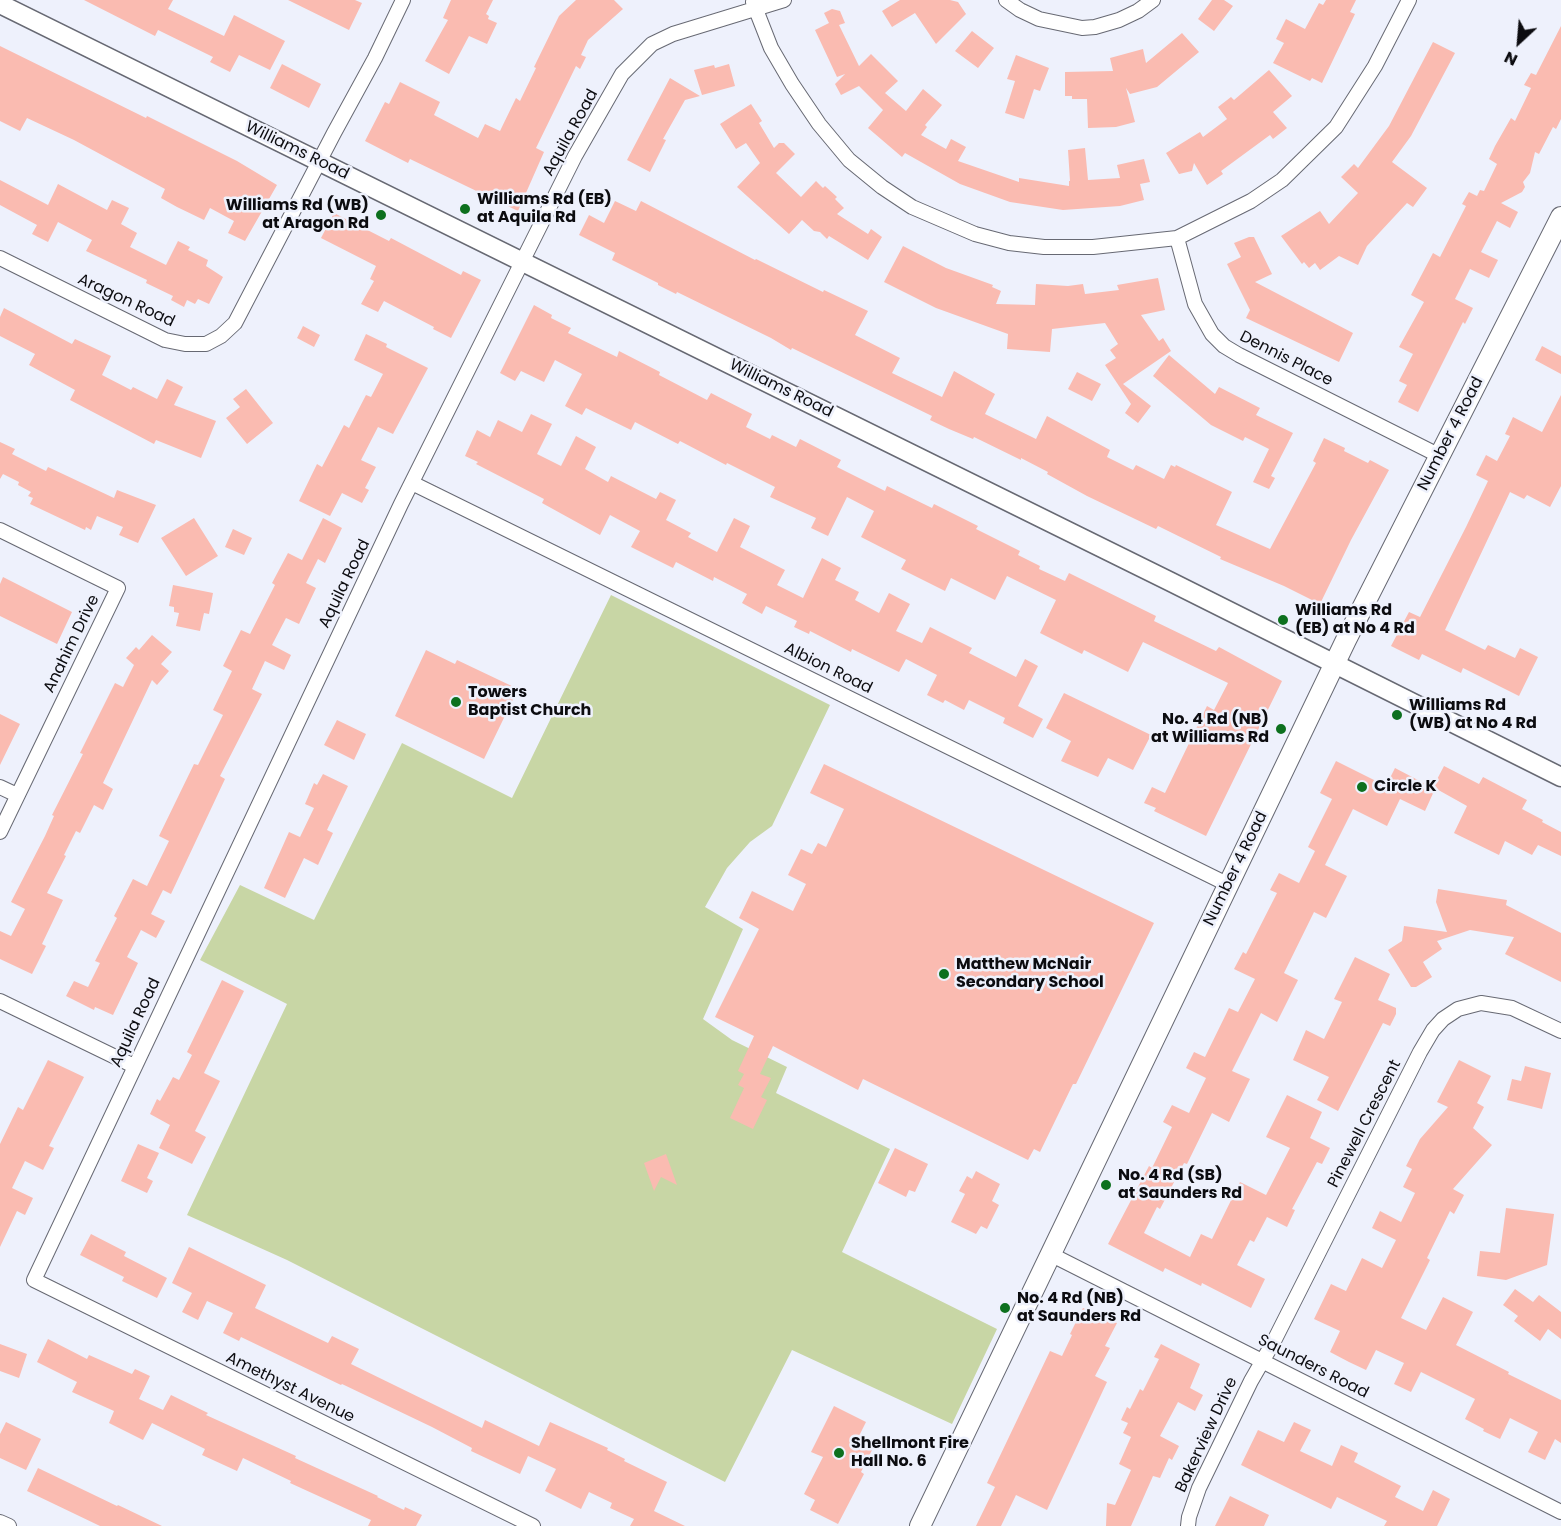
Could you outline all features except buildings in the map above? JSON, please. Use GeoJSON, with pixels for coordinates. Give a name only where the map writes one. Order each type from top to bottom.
{"type":"FeatureCollection","features":[{"type":"Feature","properties":{"kind":"main road","name":"Number 4 Road"},"geometry":{"type":"LineString","coordinates":[[920,1526],[1335,664],[1561,217]]}},
{"type":"Feature","properties":{"kind":"street","name":"Aragon Road"},"geometry":{"type":"LineString","coordinates":[[0,258],[165,340],[185,344],[206,344],[221,336],[235,323],[375,58],[403,0]]}},
{"type":"Feature","properties":{"kind":"street","name":"Aquila Road"},"geometry":{"type":"LineString","coordinates":[[34,1280],[412,483],[575,156],[622,74],[652,44],[673,34],[754,4],[784,0]]}},
{"type":"Feature","properties":{"kind":"street"},"geometry":{"type":"LineString","coordinates":[[1006,0],[1039,19],[1082,27],[1095,27],[1119,20],[1154,0]]}},
{"type":"Feature","properties":{"kind":"street"},"geometry":{"type":"LineString","coordinates":[[754,4],[771,48],[819,124],[849,160],[882,187],[912,207],[975,234],[1044,247],[1093,247],[1177,238],[1251,201],[1274,185],[1329,134],[1359,93],[1409,0]]}},
{"type":"Feature","properties":{"kind":"street","name":"Williams Road"},"geometry":{"type":"LineString","coordinates":[[0,4],[1561,777]]}},
{"type":"Feature","properties":{"kind":"street","name":"Dennis Place"},"geometry":{"type":"LineString","coordinates":[[1177,238],[1195,304],[1212,334],[1224,346],[1440,456]]}},
{"type":"Feature","properties":{"kind":"street","name":"Albion Road"},"geometry":{"type":"LineString","coordinates":[[412,483],[1229,885]]}},
{"type":"Feature","properties":{"kind":"street","name":"Anahim Drive"},"geometry":{"type":"LineString","coordinates":[[0,530],[118,588],[0,832]]}},
{"type":"Feature","properties":{"kind":"street"},"geometry":{"type":"LineString","coordinates":[[0,787],[17,795]]}},
{"type":"Feature","properties":{"kind":"street"},"geometry":{"type":"LineString","coordinates":[[0,1001],[134,1066]]}},
{"type":"Feature","properties":{"kind":"street","name":"Pinewell Crescent"},"geometry":{"type":"LineString","coordinates":[[1263,1360],[1433,1030],[1443,1019],[1458,1009],[1481,1003],[1512,1008],[1561,1031]]}},
{"type":"Feature","properties":{"kind":"street","name":"Saunders Road"},"geometry":{"type":"LineString","coordinates":[[1050,1254],[1561,1512]]}},
{"type":"Feature","properties":{"kind":"street","name":"Amethyst Avenue"},"geometry":{"type":"LineString","coordinates":[[34,1280],[533,1526]]}},
{"type":"Feature","properties":{"kind":"street","name":"Bakerview Drive"},"geometry":{"type":"LineString","coordinates":[[1188,1526],[1199,1488],[1263,1360]]}},
{"type":"Feature","properties":{"kind":"street"},"geometry":{"type":"LineString","coordinates":[[0,1522],[9,1526]]}},
{"type":"Feature","properties":{"kind":"green space"},"geometry":{"type":"Polygon","coordinates":[[[611,595],[830,705],[772,826],[750,842],[727,868],[705,907],[743,929],[703,1019],[732,1040],[787,1067],[776,1093],[890,1149],[842,1252],[997,1329],[952,1424],[792,1350],[725,1482],[287,1260],[187,1215],[287,1004],[200,960],[240,885],[314,920],[402,743],[512,798],[611,595]]]}},
{"type":"Feature","properties":{"kind":"place","name":"Williams Rd (EB) at Aquila Rd"},"geometry":{"type":"Point","coordinates":[465,209]}},
{"type":"Feature","properties":{"kind":"place","name":"Williams Rd (WB) at Aragon Rd"},"geometry":{"type":"Point","coordinates":[381,215]}},
{"type":"Feature","properties":{"kind":"place","name":"Williams Rd (EB) at No 4 Rd"},"geometry":{"type":"Point","coordinates":[1283,620]}},
{"type":"Feature","properties":{"kind":"place","name":"Towers Baptist Church"},"geometry":{"type":"Point","coordinates":[456,702]}},
{"type":"Feature","properties":{"kind":"place","name":"Williams Rd (WB) at No 4 Rd"},"geometry":{"type":"Point","coordinates":[1397,715]}},
{"type":"Feature","properties":{"kind":"place","name":"No. 4 Rd (NB) at Williams Rd"},"geometry":{"type":"Point","coordinates":[1281,729]}},
{"type":"Feature","properties":{"kind":"place","name":"Circle K"},"geometry":{"type":"Point","coordinates":[1362,787]}},
{"type":"Feature","properties":{"kind":"place","name":"Matthew McNair Secondary School"},"geometry":{"type":"Point","coordinates":[944,974]}},
{"type":"Feature","properties":{"kind":"place","name":"No. 4 Rd (SB) at Saunders Rd"},"geometry":{"type":"Point","coordinates":[1106,1185]}},
{"type":"Feature","properties":{"kind":"place","name":"No. 4 Rd (NB) at Saunders Rd"},"geometry":{"type":"Point","coordinates":[1005,1308]}},
{"type":"Feature","properties":{"kind":"place","name":"Shellmont Fire Hall No. 6"},"geometry":{"type":"Point","coordinates":[839,1453]}}]}
